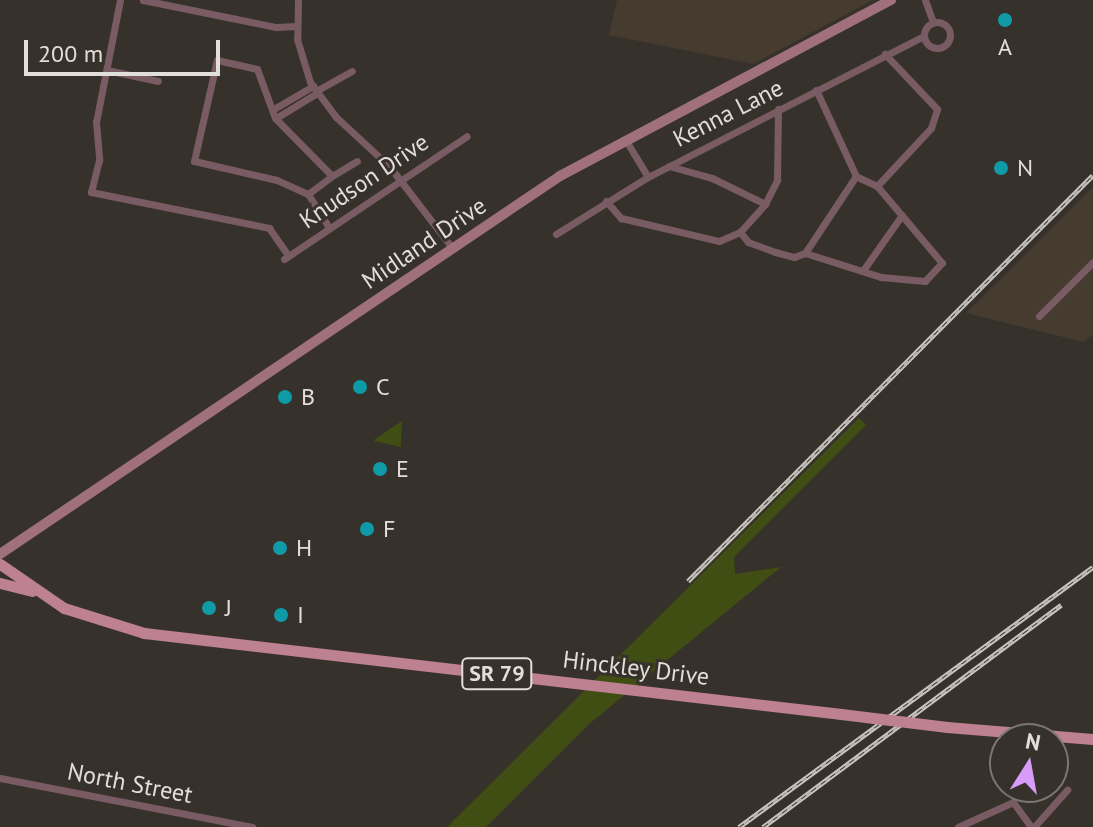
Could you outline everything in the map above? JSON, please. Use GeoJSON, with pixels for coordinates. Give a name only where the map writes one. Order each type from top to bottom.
{"type":"FeatureCollection","features":[{"type":"Feature","properties":{"kind":"main road","name":"Midland Drive"},"geometry":{"type":"LineString","coordinates":[[0,554],[560,176],[891,0]]}},
{"type":"Feature","properties":{"kind":"main road","name":"Hinckley Drive"},"geometry":{"type":"LineString","coordinates":[[0,564],[37,592],[107,625],[144,633],[947,727],[1093,739]]}},
{"type":"Feature","properties":{"kind":"main road"},"geometry":{"type":"LineString","coordinates":[[0,583],[37,592]]}},
{"type":"Feature","properties":{"kind":"street"},"geometry":{"type":"LineString","coordinates":[[120,0],[107,70],[158,81]]}},
{"type":"Feature","properties":{"kind":"street"},"geometry":{"type":"LineString","coordinates":[[143,0],[276,27],[296,26]]}},
{"type":"Feature","properties":{"kind":"street"},"geometry":{"type":"LineString","coordinates":[[298,0],[296,26],[315,90],[400,180],[453,249]]}},
{"type":"Feature","properties":{"kind":"street"},"geometry":{"type":"LineString","coordinates":[[925,0],[933,22],[949,28],[949,42],[933,47],[924,36],[933,22]]}},
{"type":"Feature","properties":{"kind":"street","name":"Kenna Lane"},"geometry":{"type":"LineString","coordinates":[[556,234],[648,177],[924,36]]}},
{"type":"Feature","properties":{"kind":"street"},"geometry":{"type":"LineString","coordinates":[[877,186],[931,128],[937,109],[885,54]]}},
{"type":"Feature","properties":{"kind":"street"},"geometry":{"type":"LineString","coordinates":[[329,228],[308,194],[285,182],[194,161],[214,62],[257,69],[276,118],[332,176]]}},
{"type":"Feature","properties":{"kind":"street","name":"Knudson Drive"},"geometry":{"type":"LineString","coordinates":[[107,70],[96,122],[99,160],[91,192],[269,228],[286,257],[467,136]]}},
{"type":"Feature","properties":{"kind":"street"},"geometry":{"type":"LineString","coordinates":[[272,110],[352,71]]}},
{"type":"Feature","properties":{"kind":"street"},"geometry":{"type":"LineString","coordinates":[[276,118],[315,90]]}},
{"type":"Feature","properties":{"kind":"street"},"geometry":{"type":"LineString","coordinates":[[740,232],[748,242],[775,252],[794,257],[805,253],[864,269],[881,277],[925,281],[942,263],[877,186],[856,176],[816,90]]}},
{"type":"Feature","properties":{"kind":"street"},"geometry":{"type":"LineString","coordinates":[[606,201],[621,218],[719,241],[731,240],[765,204],[777,180],[778,109]]}},
{"type":"Feature","properties":{"kind":"street"},"geometry":{"type":"LineString","coordinates":[[625,139],[648,177]]}},
{"type":"Feature","properties":{"kind":"street"},"geometry":{"type":"LineString","coordinates":[[308,194],[357,161]]}},
{"type":"Feature","properties":{"kind":"street"},"geometry":{"type":"LineString","coordinates":[[669,166],[712,178],[765,204]]}},
{"type":"Feature","properties":{"kind":"street"},"geometry":{"type":"LineString","coordinates":[[805,253],[856,176]]}},
{"type":"Feature","properties":{"kind":"street"},"geometry":{"type":"LineString","coordinates":[[864,269],[902,215]]}},
{"type":"Feature","properties":{"kind":"street"},"geometry":{"type":"LineString","coordinates":[[1039,316],[1093,262]]}},
{"type":"Feature","properties":{"kind":"street","name":"North Street"},"geometry":{"type":"LineString","coordinates":[[0,778],[252,827]]}},
{"type":"Feature","properties":{"kind":"street"},"geometry":{"type":"LineString","coordinates":[[958,827],[1013,802],[1032,827],[1055,803]]}},
{"type":"Feature","properties":{"kind":"shaded area"},"geometry":{"type":"Polygon","coordinates":[[[617,0],[873,0],[753,64],[609,35],[617,0]]]}},
{"type":"Feature","properties":{"kind":"shaded area"},"geometry":{"type":"Polygon","coordinates":[[[1093,187],[1093,335],[1083,342],[966,313],[1093,187]]]}},
{"type":"Feature","properties":{"kind":"green space"},"geometry":{"type":"Polygon","coordinates":[[[859,418],[866,425],[734,557],[735,574],[781,567],[589,724],[486,827],[447,827],[859,418]]]}},
{"type":"Feature","properties":{"kind":"green space"},"geometry":{"type":"Polygon","coordinates":[[[402,421],[401,447],[374,441],[375,439],[402,421]]]}},
{"type":"Feature","properties":{"kind":"railway"},"geometry":{"type":"LineString","coordinates":[[688,581],[1093,175]]}},
{"type":"Feature","properties":{"kind":"railway"},"geometry":{"type":"LineString","coordinates":[[739,827],[1093,567]]}},
{"type":"Feature","properties":{"kind":"railway"},"geometry":{"type":"LineString","coordinates":[[763,827],[1061,605]]}},
{"type":"Feature","properties":{"kind":"place","name":"A"},"geometry":{"type":"Point","coordinates":[1005,20]}},
{"type":"Feature","properties":{"kind":"place","name":"N"},"geometry":{"type":"Point","coordinates":[1001,168]}},
{"type":"Feature","properties":{"kind":"place","name":"C"},"geometry":{"type":"Point","coordinates":[360,387]}},
{"type":"Feature","properties":{"kind":"place","name":"B"},"geometry":{"type":"Point","coordinates":[285,397]}},
{"type":"Feature","properties":{"kind":"place","name":"E"},"geometry":{"type":"Point","coordinates":[380,469]}},
{"type":"Feature","properties":{"kind":"place","name":"F"},"geometry":{"type":"Point","coordinates":[367,529]}},
{"type":"Feature","properties":{"kind":"place","name":"H"},"geometry":{"type":"Point","coordinates":[280,548]}},
{"type":"Feature","properties":{"kind":"place","name":"J"},"geometry":{"type":"Point","coordinates":[209,608]}},
{"type":"Feature","properties":{"kind":"place","name":"I"},"geometry":{"type":"Point","coordinates":[281,615]}}]}
